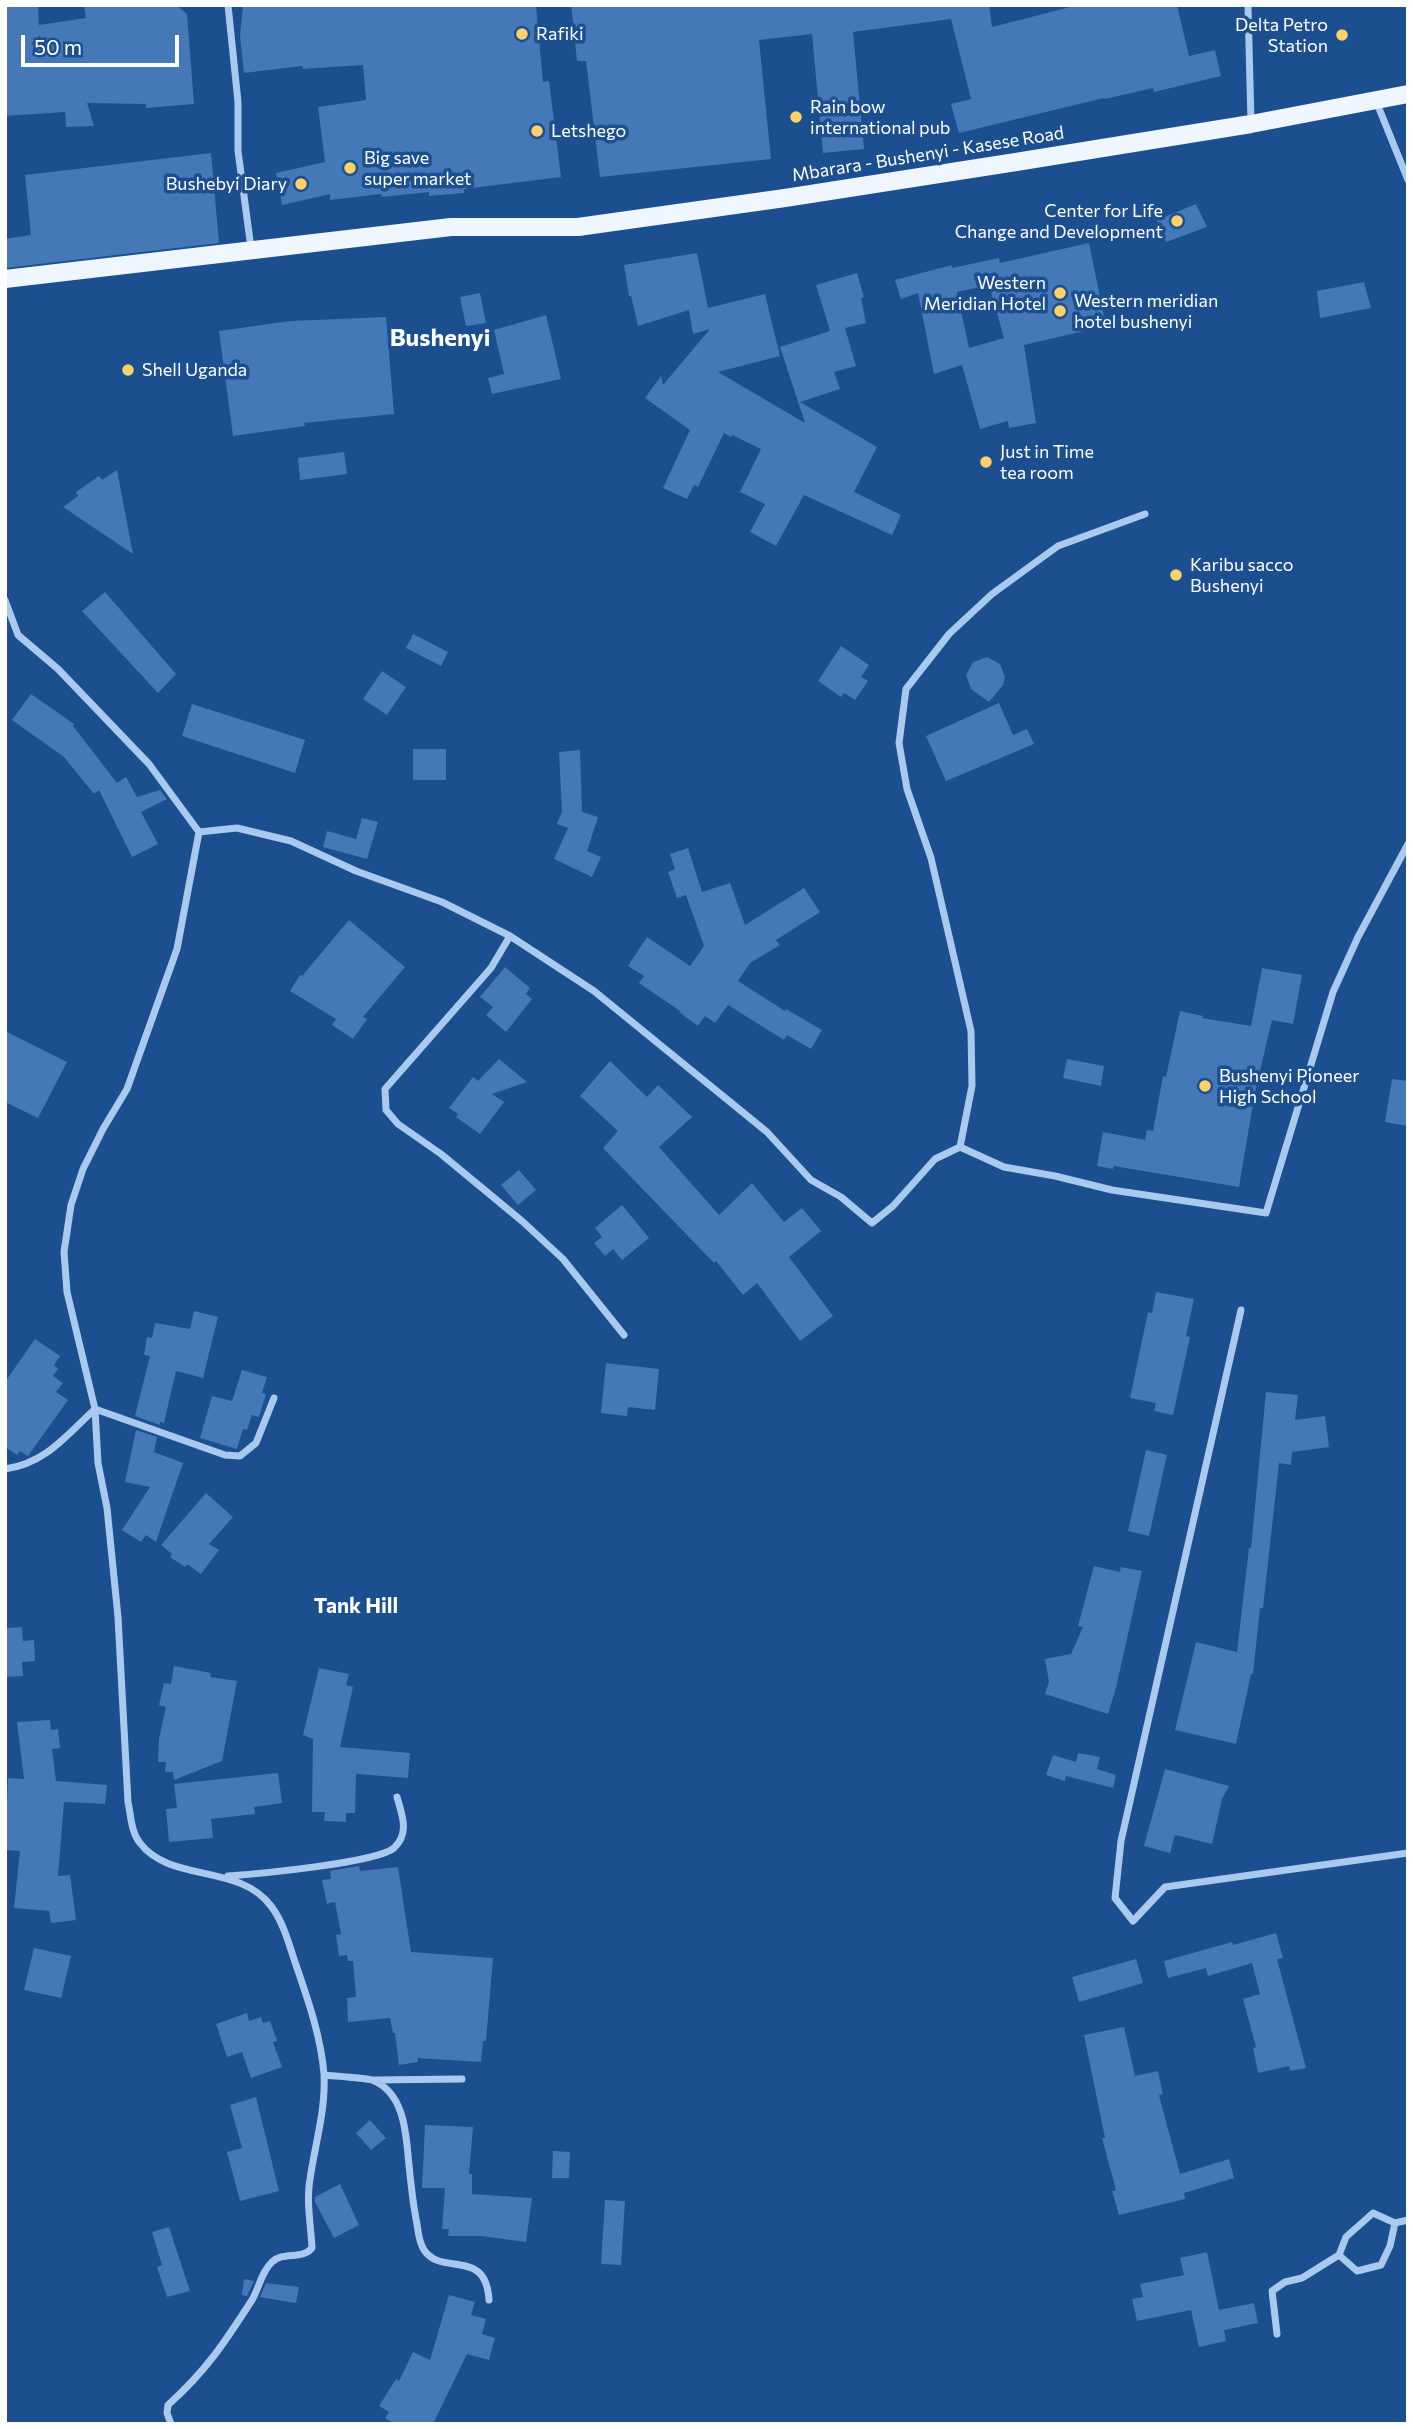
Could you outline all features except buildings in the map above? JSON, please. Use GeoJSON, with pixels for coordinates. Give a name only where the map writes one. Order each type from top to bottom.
{"type":"FeatureCollection","features":[{"type":"Feature","properties":{"kind":"main road","name":"Mbarara - Bushenyi - Kasese Road"},"geometry":{"type":"LineString","coordinates":[[5,279],[451,227],[578,227],[798,196],[1251,124],[1408,94]]}},
{"type":"Feature","properties":{"kind":"street"},"geometry":{"type":"LineString","coordinates":[[229,5],[238,102],[238,151],[252,251]]}},
{"type":"Feature","properties":{"kind":"street"},"geometry":{"type":"LineString","coordinates":[[1248,5],[1251,124]]}},
{"type":"Feature","properties":{"kind":"street"},"geometry":{"type":"LineString","coordinates":[[1377,101],[1408,180]]}},
{"type":"Feature","properties":{"kind":"street"},"geometry":{"type":"LineString","coordinates":[[960,1147],[972,1086],[971,1031],[931,858],[907,789],[899,743],[906,689],[949,634],[992,594],[1058,546],[1145,514]]}},
{"type":"Feature","properties":{"kind":"street"},"geometry":{"type":"LineString","coordinates":[[5,600],[18,635]]}},
{"type":"Feature","properties":{"kind":"street"},"geometry":{"type":"LineString","coordinates":[[5,622],[58,669],[149,764],[199,832],[177,949],[150,1028],[127,1089],[83,1168],[71,1205],[64,1251],[67,1292],[95,1409],[98,1464],[112,1548],[128,1802],[133,1829],[139,1842],[153,1857],[188,1870],[224,1877],[258,1892],[270,1905],[280,1920],[308,2003],[321,2051],[324,2075],[320,2131],[309,2180],[312,2248],[306,2253],[279,2257],[271,2263],[256,2293],[211,2361],[168,2405],[167,2413],[171,2424]]}},
{"type":"Feature","properties":{"kind":"street"},"geometry":{"type":"LineString","coordinates":[[199,832],[237,828],[291,841],[356,872],[442,902],[510,936],[594,991],[766,1132],[811,1180],[841,1197],[872,1223],[893,1206],[935,1159],[960,1147]]}},
{"type":"Feature","properties":{"kind":"street"},"geometry":{"type":"LineString","coordinates":[[960,1147],[1004,1167],[1112,1190],[1266,1213],[1333,992],[1358,937],[1408,844]]}},
{"type":"Feature","properties":{"kind":"street"},"geometry":{"type":"LineString","coordinates":[[510,936],[491,968],[385,1089],[386,1110],[398,1124],[461,1171],[564,1259],[624,1335]]}},
{"type":"Feature","properties":{"kind":"street"},"geometry":{"type":"LineString","coordinates":[[1241,1310],[1121,1841],[1115,1898],[1133,1920],[1165,1887],[1408,1853]]}},
{"type":"Feature","properties":{"kind":"street"},"geometry":{"type":"LineString","coordinates":[[95,1409],[212,1451],[240,1456],[256,1443],[274,1398]]}},
{"type":"Feature","properties":{"kind":"street"},"geometry":{"type":"LineString","coordinates":[[5,1469],[34,1461],[47,1454],[95,1409]]}},
{"type":"Feature","properties":{"kind":"street"},"geometry":{"type":"LineString","coordinates":[[224,1877],[291,1870],[368,1857],[393,1849],[402,1837],[405,1825],[397,1797]]}},
{"type":"Feature","properties":{"kind":"street"},"geometry":{"type":"LineString","coordinates":[[324,2075],[372,2080],[463,2079]]}},
{"type":"Feature","properties":{"kind":"street"},"geometry":{"type":"LineString","coordinates":[[372,2080],[391,2097],[406,2128],[416,2217],[425,2252],[478,2271],[488,2286],[489,2300]]}},
{"type":"Feature","properties":{"kind":"street"},"geometry":{"type":"LineString","coordinates":[[1277,2334],[1272,2291],[1285,2282],[1302,2278],[1339,2255],[1346,2237],[1373,2213],[1395,2223],[1408,2220]]}},
{"type":"Feature","properties":{"kind":"street"},"geometry":{"type":"LineString","coordinates":[[1339,2255],[1357,2271],[1381,2264],[1390,2246],[1395,2223]]}},
{"type":"Feature","properties":{"kind":"place","name":"Rafiki"},"geometry":{"type":"Point","coordinates":[522,34]}},
{"type":"Feature","properties":{"kind":"place","name":"Delta Petro Station"},"geometry":{"type":"Point","coordinates":[1342,35]}},
{"type":"Feature","properties":{"kind":"place","name":"Rain bow international pub"},"geometry":{"type":"Point","coordinates":[796,117]}},
{"type":"Feature","properties":{"kind":"place","name":"Letshego"},"geometry":{"type":"Point","coordinates":[537,131]}},
{"type":"Feature","properties":{"kind":"place","name":"Big save super market"},"geometry":{"type":"Point","coordinates":[350,168]}},
{"type":"Feature","properties":{"kind":"place","name":"Bushebyi Diary"},"geometry":{"type":"Point","coordinates":[301,184]}},
{"type":"Feature","properties":{"kind":"place","name":"Center for Life Change and Development"},"geometry":{"type":"Point","coordinates":[1177,221]}},
{"type":"Feature","properties":{"kind":"place","name":"Western Meridian Hotel"},"geometry":{"type":"Point","coordinates":[1060,293]}},
{"type":"Feature","properties":{"kind":"place","name":"Western meridian hotel bushenyi"},"geometry":{"type":"Point","coordinates":[1060,311]}},
{"type":"Feature","properties":{"kind":"place","name":"Shell Uganda"},"geometry":{"type":"Point","coordinates":[128,370]}},
{"type":"Feature","properties":{"kind":"place","name":"Just in Time tea room"},"geometry":{"type":"Point","coordinates":[986,462]}},
{"type":"Feature","properties":{"kind":"place","name":"Karibu sacco Bushenyi"},"geometry":{"type":"Point","coordinates":[1176,575]}},
{"type":"Feature","properties":{"kind":"place","name":"Bushenyi Pioneer High School"},"geometry":{"type":"Point","coordinates":[1205,1086]}},
{"type":"Feature","properties":{"kind":"district","name":"Bushenyi"},"geometry":{"type":"Point","coordinates":[440,338]}},
{"type":"Feature","properties":{"kind":"district","name":"Tank Hill"},"geometry":{"type":"Point","coordinates":[356,1606]}}]}
